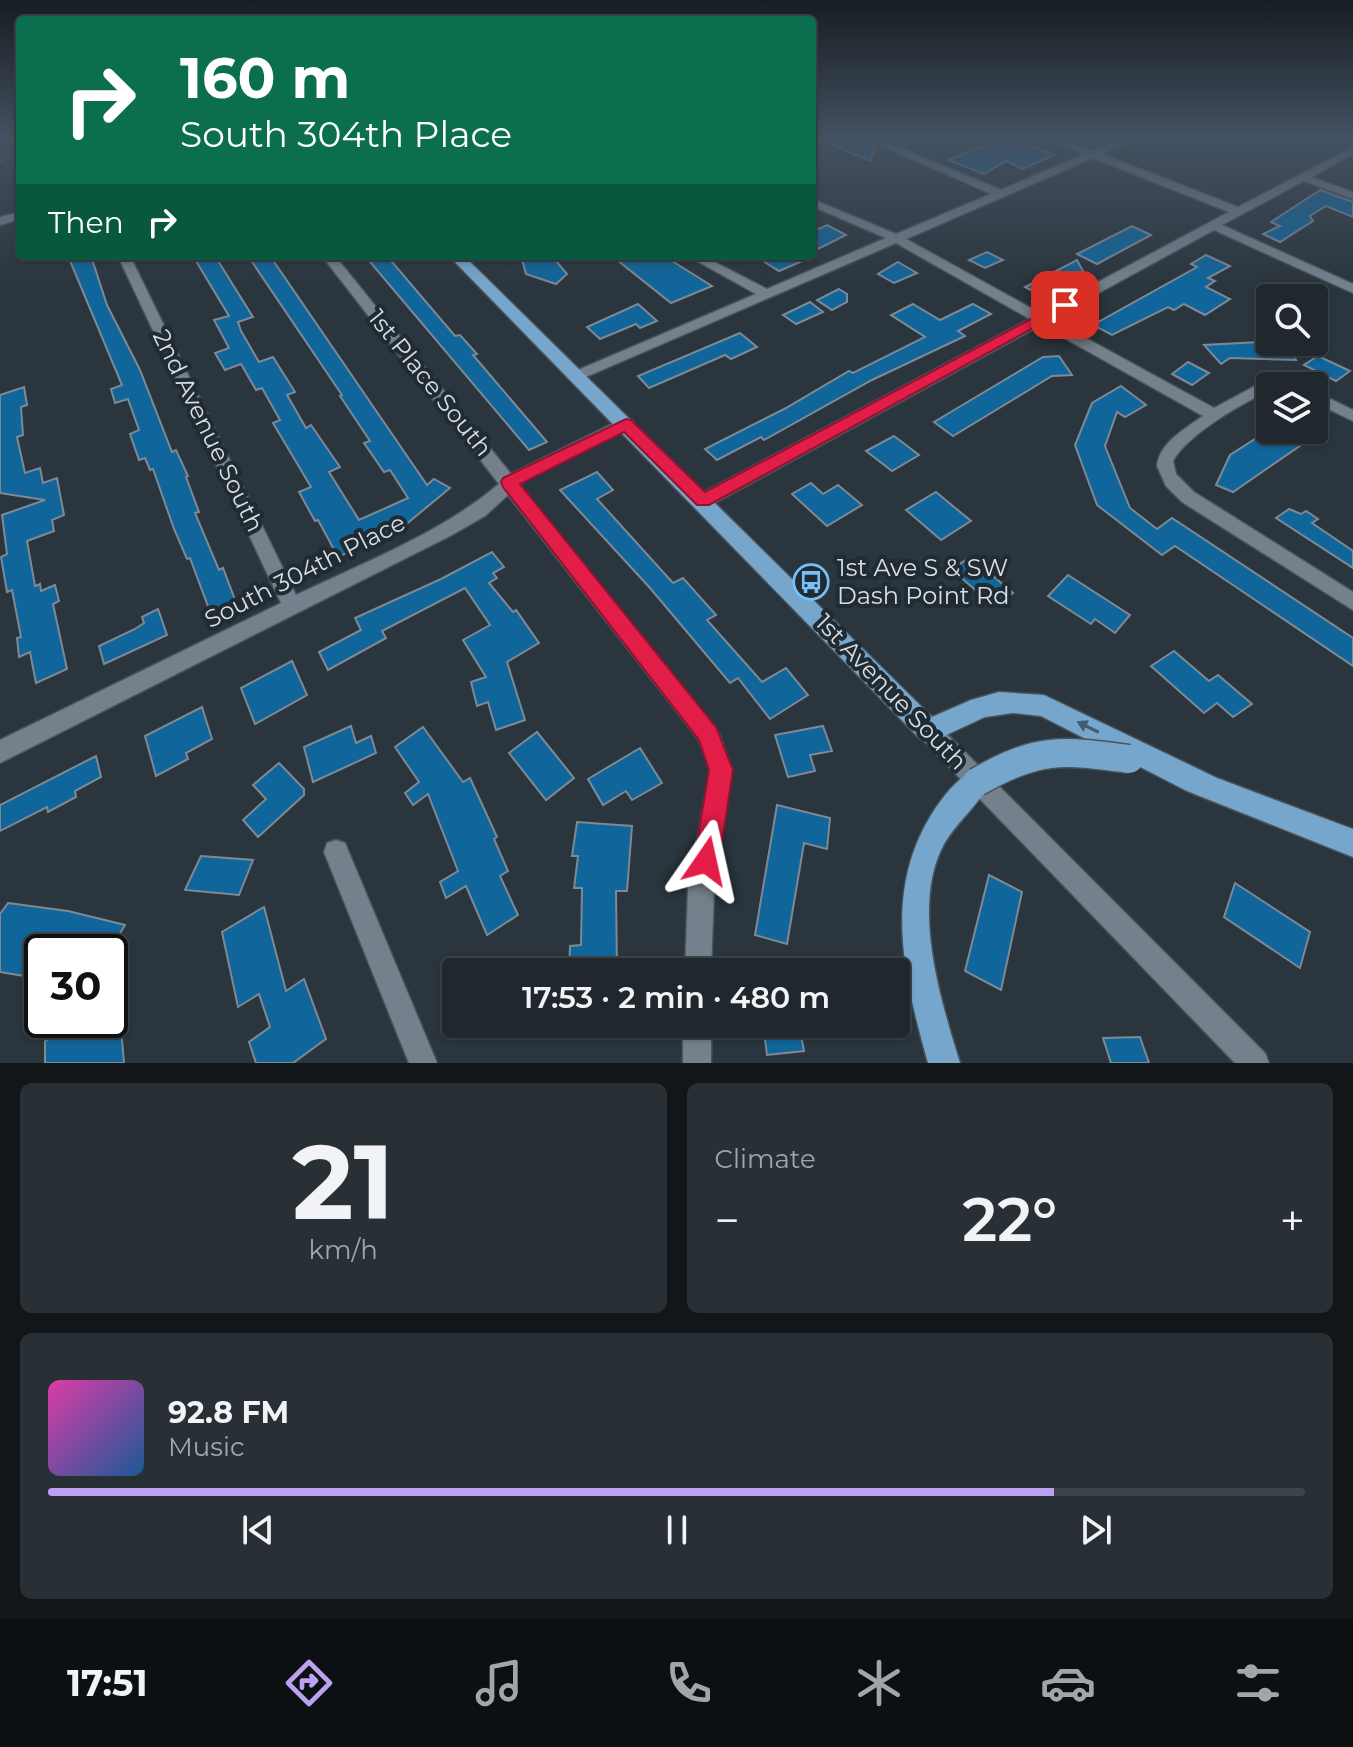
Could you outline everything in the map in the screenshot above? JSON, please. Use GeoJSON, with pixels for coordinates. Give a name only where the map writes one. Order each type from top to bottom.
{"type":"FeatureCollection","features":[{"type":"Feature","properties":{"kind":"main road","name":"1st Avenue South"},"geometry":{"type":"LineString","coordinates":[[460,260],[929,731]]}},
{"type":"Feature","properties":{"kind":"main road"},"geometry":{"type":"LineString","coordinates":[[929,731],[970,709],[1005,700],[1023,700],[1083,724],[1208,786]]}},
{"type":"Feature","properties":{"kind":"main road"},"geometry":{"type":"LineString","coordinates":[[944,1063],[926,1005],[917,942],[915,892],[921,859],[934,831],[962,794],[1000,767],[1047,750],[1069,750],[1129,759],[1208,786],[1353,843]]}},
{"type":"Feature","properties":{"kind":"street"},"geometry":{"type":"LineString","coordinates":[[982,186],[1002,194]]}},
{"type":"Feature","properties":{"kind":"street"},"geometry":{"type":"LineString","coordinates":[[576,376],[1021,186]]}},
{"type":"Feature","properties":{"kind":"street"},"geometry":{"type":"LineString","coordinates":[[1175,186],[1240,212]]}},
{"type":"Feature","properties":{"kind":"street"},"geometry":{"type":"LineString","coordinates":[[703,501],[1288,186]]}},
{"type":"Feature","properties":{"kind":"street"},"geometry":{"type":"LineString","coordinates":[[1326,186],[1353,196]]}},
{"type":"Feature","properties":{"kind":"street"},"geometry":{"type":"LineString","coordinates":[[816,204],[895,238],[1216,416]]}},
{"type":"Feature","properties":{"kind":"street"},"geometry":{"type":"LineString","coordinates":[[1214,226],[1353,289]]}},
{"type":"Feature","properties":{"kind":"street","name":"2nd Avenue South"},"geometry":{"type":"LineString","coordinates":[[126,260],[292,606]]}},
{"type":"Feature","properties":{"kind":"street","name":"1st Place South"},"geometry":{"type":"LineString","coordinates":[[331,260],[708,734],[721,770],[701,889],[699,958]]}},
{"type":"Feature","properties":{"kind":"street"},"geometry":{"type":"LineString","coordinates":[[702,260],[766,294]]}},
{"type":"Feature","properties":{"kind":"street"},"geometry":{"type":"LineString","coordinates":[[1256,390],[1167,453],[1166,470],[1174,484],[1188,497],[1353,602]]}},
{"type":"Feature","properties":{"kind":"street"},"geometry":{"type":"LineString","coordinates":[[1328,403],[1353,416]]}},
{"type":"Feature","properties":{"kind":"street","name":"South 304th Place"},"geometry":{"type":"LineString","coordinates":[[0,752],[444,531],[479,511],[509,482],[626,424]]}},
{"type":"Feature","properties":{"kind":"street","name":"1st Avenue South"},"geometry":{"type":"LineString","coordinates":[[929,731],[1255,1063]]}},
{"type":"Feature","properties":{"kind":"street"},"geometry":{"type":"LineString","coordinates":[[336,852],[423,1063]]}},
{"type":"Feature","properties":{"kind":"street"},"geometry":{"type":"LineString","coordinates":[[692,1061],[695,1038]]}},
{"type":"Feature","properties":{"kind":"building"},"geometry":{"type":"Polygon","coordinates":[[[1320,190],[1353,202],[1353,217],[1326,206],[1310,216],[1313,221],[1280,242],[1263,234],[1280,226],[1271,222],[1320,190]]]}},
{"type":"Feature","properties":{"kind":"building"},"geometry":{"type":"Polygon","coordinates":[[[827,225],[846,235],[816,250],[816,230],[827,225]]]}},
{"type":"Feature","properties":{"kind":"building"},"geometry":{"type":"Polygon","coordinates":[[[1132,226],[1151,235],[1097,264],[1077,254],[1132,226]]]}},
{"type":"Feature","properties":{"kind":"building"},"geometry":{"type":"Polygon","coordinates":[[[987,252],[1003,260],[985,268],[969,260],[987,252]]]}},
{"type":"Feature","properties":{"kind":"building"},"geometry":{"type":"Polygon","coordinates":[[[1206,255],[1230,266],[1208,278],[1215,281],[1206,287],[1230,299],[1205,315],[1184,304],[1174,310],[1168,307],[1112,335],[1093,325],[1197,267],[1191,264],[1206,255]]]}},
{"type":"Feature","properties":{"kind":"building"},"geometry":{"type":"Polygon","coordinates":[[[70,260],[92,260],[107,305],[140,370],[172,452],[176,450],[188,476],[199,512],[195,513],[219,570],[223,568],[237,605],[212,617],[190,558],[187,559],[174,529],[153,469],[150,470],[145,458],[139,460],[130,434],[139,430],[128,399],[115,403],[111,389],[122,385],[70,260]]]}},
{"type":"Feature","properties":{"kind":"building"},"geometry":{"type":"Polygon","coordinates":[[[195,260],[217,260],[253,317],[238,322],[241,331],[259,362],[273,357],[295,392],[287,395],[306,428],[311,425],[340,467],[329,472],[359,520],[408,498],[390,470],[384,472],[364,443],[370,441],[342,395],[251,260],[273,260],[427,485],[434,479],[450,488],[404,526],[338,557],[299,492],[311,487],[273,423],[280,420],[262,388],[256,390],[241,364],[225,370],[215,353],[229,348],[214,320],[229,316],[195,260]]]}},
{"type":"Feature","properties":{"kind":"building"},"geometry":{"type":"Polygon","coordinates":[[[368,260],[390,260],[455,336],[460,335],[477,354],[473,355],[547,442],[529,450],[368,260]]]}},
{"type":"Feature","properties":{"kind":"building"},"geometry":{"type":"Polygon","coordinates":[[[522,260],[555,260],[567,274],[556,284],[526,274],[522,260]]]}},
{"type":"Feature","properties":{"kind":"building"},"geometry":{"type":"Polygon","coordinates":[[[617,260],[670,260],[712,286],[671,303],[617,260]]]}},
{"type":"Feature","properties":{"kind":"building"},"geometry":{"type":"Polygon","coordinates":[[[761,260],[805,260],[779,271],[761,260]]]}},
{"type":"Feature","properties":{"kind":"building"},"geometry":{"type":"Polygon","coordinates":[[[1077,260],[1083,271],[1040,295],[1025,287],[1077,260]]]}},
{"type":"Feature","properties":{"kind":"building"},"geometry":{"type":"Polygon","coordinates":[[[898,262],[917,273],[894,283],[878,274],[898,262]]]}},
{"type":"Feature","properties":{"kind":"building"},"geometry":{"type":"Polygon","coordinates":[[[839,289],[847,294],[847,302],[832,310],[817,300],[839,289]]]}},
{"type":"Feature","properties":{"kind":"building"},"geometry":{"type":"Polygon","coordinates":[[[810,302],[823,312],[796,324],[783,315],[810,302]]]}},
{"type":"Feature","properties":{"kind":"building"},"geometry":{"type":"Polygon","coordinates":[[[638,304],[657,321],[640,328],[636,324],[600,339],[587,327],[638,304]]]}},
{"type":"Feature","properties":{"kind":"building"},"geometry":{"type":"Polygon","coordinates":[[[913,304],[940,320],[973,304],[991,314],[958,331],[965,336],[872,380],[764,440],[761,437],[717,460],[705,449],[786,408],[849,371],[853,373],[925,337],[891,315],[913,304]]]}},
{"type":"Feature","properties":{"kind":"building"},"geometry":{"type":"Polygon","coordinates":[[[740,333],[757,347],[731,359],[725,355],[649,388],[638,376],[740,333]]]}},
{"type":"Feature","properties":{"kind":"building"},"geometry":{"type":"Polygon","coordinates":[[[1256,342],[1256,356],[1294,356],[1296,360],[1230,358],[1221,364],[1204,345],[1256,342]]]}},
{"type":"Feature","properties":{"kind":"building"},"geometry":{"type":"Polygon","coordinates":[[[1059,356],[1072,375],[1052,376],[953,436],[934,422],[1043,357],[1059,356]]]}},
{"type":"Feature","properties":{"kind":"building"},"geometry":{"type":"Polygon","coordinates":[[[1318,356],[1350,371],[1336,381],[1328,377],[1328,372],[1318,372],[1304,365],[1318,356]]]}},
{"type":"Feature","properties":{"kind":"building"},"geometry":{"type":"Polygon","coordinates":[[[1188,362],[1209,373],[1192,385],[1172,374],[1188,362]]]}},
{"type":"Feature","properties":{"kind":"building"},"geometry":{"type":"Polygon","coordinates":[[[1121,386],[1146,405],[1125,417],[1117,412],[1105,446],[1130,508],[1157,529],[1172,518],[1353,638],[1353,666],[1175,546],[1162,555],[1097,505],[1075,445],[1092,403],[1121,386]]]}},
{"type":"Feature","properties":{"kind":"building"},"geometry":{"type":"Polygon","coordinates":[[[24,387],[27,405],[21,407],[23,435],[17,437],[25,473],[40,468],[43,483],[57,478],[64,515],[52,520],[54,531],[27,541],[35,586],[40,584],[41,591],[55,585],[59,601],[53,604],[67,669],[36,683],[30,652],[19,657],[17,638],[21,637],[12,590],[7,592],[1,557],[7,554],[2,515],[45,500],[0,493],[0,395],[24,387]]]}},
{"type":"Feature","properties":{"kind":"building"},"geometry":{"type":"Polygon","coordinates":[[[894,436],[919,455],[892,471],[866,451],[894,436]]]}},
{"type":"Feature","properties":{"kind":"building"},"geometry":{"type":"Polygon","coordinates":[[[1256,438],[1256,444],[1303,444],[1233,492],[1216,485],[1230,455],[1256,438]]]}},
{"type":"Feature","properties":{"kind":"building"},"geometry":{"type":"Polygon","coordinates":[[[597,472],[613,490],[597,499],[673,583],[683,578],[716,615],[707,620],[762,682],[786,668],[808,695],[770,719],[738,678],[730,683],[650,588],[560,490],[597,472]]]}},
{"type":"Feature","properties":{"kind":"building"},"geometry":{"type":"Polygon","coordinates":[[[811,483],[823,494],[838,485],[862,505],[827,526],[792,494],[811,483]]]}},
{"type":"Feature","properties":{"kind":"building"},"geometry":{"type":"Polygon","coordinates":[[[936,492],[971,521],[941,540],[906,510],[936,492]]]}},
{"type":"Feature","properties":{"kind":"building"},"geometry":{"type":"Polygon","coordinates":[[[1289,509],[1301,514],[1306,511],[1318,519],[1312,523],[1353,551],[1353,568],[1276,518],[1289,509]]]}},
{"type":"Feature","properties":{"kind":"building"},"geometry":{"type":"Polygon","coordinates":[[[492,552],[504,567],[493,573],[497,578],[489,583],[513,612],[516,610],[539,643],[507,662],[525,720],[496,730],[488,702],[477,706],[471,682],[486,677],[463,640],[490,625],[465,588],[382,631],[386,638],[328,670],[319,652],[361,630],[355,618],[492,552]]]}},
{"type":"Feature","properties":{"kind":"building"},"geometry":{"type":"Polygon","coordinates":[[[971,557],[1013,593],[994,606],[951,569],[971,557]]]}},
{"type":"Feature","properties":{"kind":"building"},"geometry":{"type":"Polygon","coordinates":[[[1068,575],[1130,615],[1115,633],[1095,619],[1091,624],[1048,596],[1068,575]]]}},
{"type":"Feature","properties":{"kind":"building"},"geometry":{"type":"Polygon","coordinates":[[[158,609],[167,635],[104,664],[99,646],[135,629],[144,623],[142,617],[158,609]]]}},
{"type":"Feature","properties":{"kind":"building"},"geometry":{"type":"Polygon","coordinates":[[[1174,651],[1209,681],[1218,675],[1252,704],[1233,717],[1217,703],[1204,713],[1151,666],[1174,651]]]}},
{"type":"Feature","properties":{"kind":"building"},"geometry":{"type":"Polygon","coordinates":[[[292,661],[307,695],[255,724],[241,688],[292,661]]]}},
{"type":"Feature","properties":{"kind":"building"},"geometry":{"type":"Polygon","coordinates":[[[202,707],[212,739],[186,753],[188,759],[156,776],[145,736],[202,707]]]}},
{"type":"Feature","properties":{"kind":"building"},"geometry":{"type":"Polygon","coordinates":[[[351,726],[356,743],[371,736],[376,753],[313,782],[304,747],[351,726]]]}},
{"type":"Feature","properties":{"kind":"building"},"geometry":{"type":"Polygon","coordinates":[[[823,726],[832,751],[810,755],[815,771],[788,777],[775,735],[823,726]]]}},
{"type":"Feature","properties":{"kind":"building"},"geometry":{"type":"Polygon","coordinates":[[[423,727],[463,782],[470,778],[497,837],[494,839],[508,871],[500,876],[518,915],[487,935],[466,886],[446,898],[440,882],[458,871],[428,794],[413,805],[405,793],[419,782],[395,747],[423,727]]]}},
{"type":"Feature","properties":{"kind":"building"},"geometry":{"type":"Polygon","coordinates":[[[537,732],[574,778],[546,800],[509,753],[537,732]]]}},
{"type":"Feature","properties":{"kind":"building"},"geometry":{"type":"Polygon","coordinates":[[[640,748],[662,783],[632,800],[626,791],[603,805],[588,779],[640,748]]]}},
{"type":"Feature","properties":{"kind":"building"},"geometry":{"type":"Polygon","coordinates":[[[96,756],[101,777],[75,791],[76,797],[48,812],[47,807],[0,831],[0,805],[96,756]]]}},
{"type":"Feature","properties":{"kind":"building"},"geometry":{"type":"Polygon","coordinates":[[[279,763],[304,789],[304,795],[258,837],[243,820],[266,799],[253,785],[279,763]]]}},
{"type":"Feature","properties":{"kind":"building"},"geometry":{"type":"Polygon","coordinates":[[[777,805],[830,818],[827,849],[804,843],[787,944],[755,935],[777,805]]]}},
{"type":"Feature","properties":{"kind":"building"},"geometry":{"type":"Polygon","coordinates":[[[577,822],[632,826],[627,891],[616,891],[617,958],[570,958],[570,946],[581,945],[582,888],[574,888],[578,856],[572,856],[577,822]]]}},
{"type":"Feature","properties":{"kind":"building"},"geometry":{"type":"Polygon","coordinates":[[[201,856],[253,860],[239,895],[185,890],[201,856]]]}},
{"type":"Feature","properties":{"kind":"building"},"geometry":{"type":"Polygon","coordinates":[[[989,875],[1022,892],[1001,990],[965,971],[989,875]]]}},
{"type":"Feature","properties":{"kind":"building"},"geometry":{"type":"Polygon","coordinates":[[[1235,883],[1310,932],[1300,968],[1224,917],[1235,883]]]}},
{"type":"Feature","properties":{"kind":"building"},"geometry":{"type":"Polygon","coordinates":[[[8,903],[68,911],[125,925],[120,934],[24,934],[24,976],[0,972],[0,914],[8,903]]]}},
{"type":"Feature","properties":{"kind":"building"},"geometry":{"type":"Polygon","coordinates":[[[264,907],[286,991],[304,979],[326,1039],[293,1063],[256,1063],[249,1042],[270,1027],[259,994],[238,1007],[222,932],[264,907]]]}},
{"type":"Feature","properties":{"kind":"building"},"geometry":{"type":"Polygon","coordinates":[[[1140,1037],[1149,1063],[1111,1063],[1103,1038],[1140,1037]]]}},
{"type":"Feature","properties":{"kind":"building"},"geometry":{"type":"Polygon","coordinates":[[[51,1038],[122,1038],[124,1063],[45,1063],[45,1041],[51,1038]]]}},
{"type":"Feature","properties":{"kind":"building"},"geometry":{"type":"Polygon","coordinates":[[[765,1038],[802,1038],[804,1051],[767,1055],[765,1038]]]}},
{"type":"Feature","properties":{"kind":"place","name":"1st Ave S & SW Dash Point Rd"},"geometry":{"type":"Point","coordinates":[811,582]}},
{"type":"Feature","properties":{"kind":"route"},"geometry":{"type":"LineString","coordinates":[[706,861],[721,770],[708,734],[509,482],[626,424],[703,501],[1065,305]]}}]}
